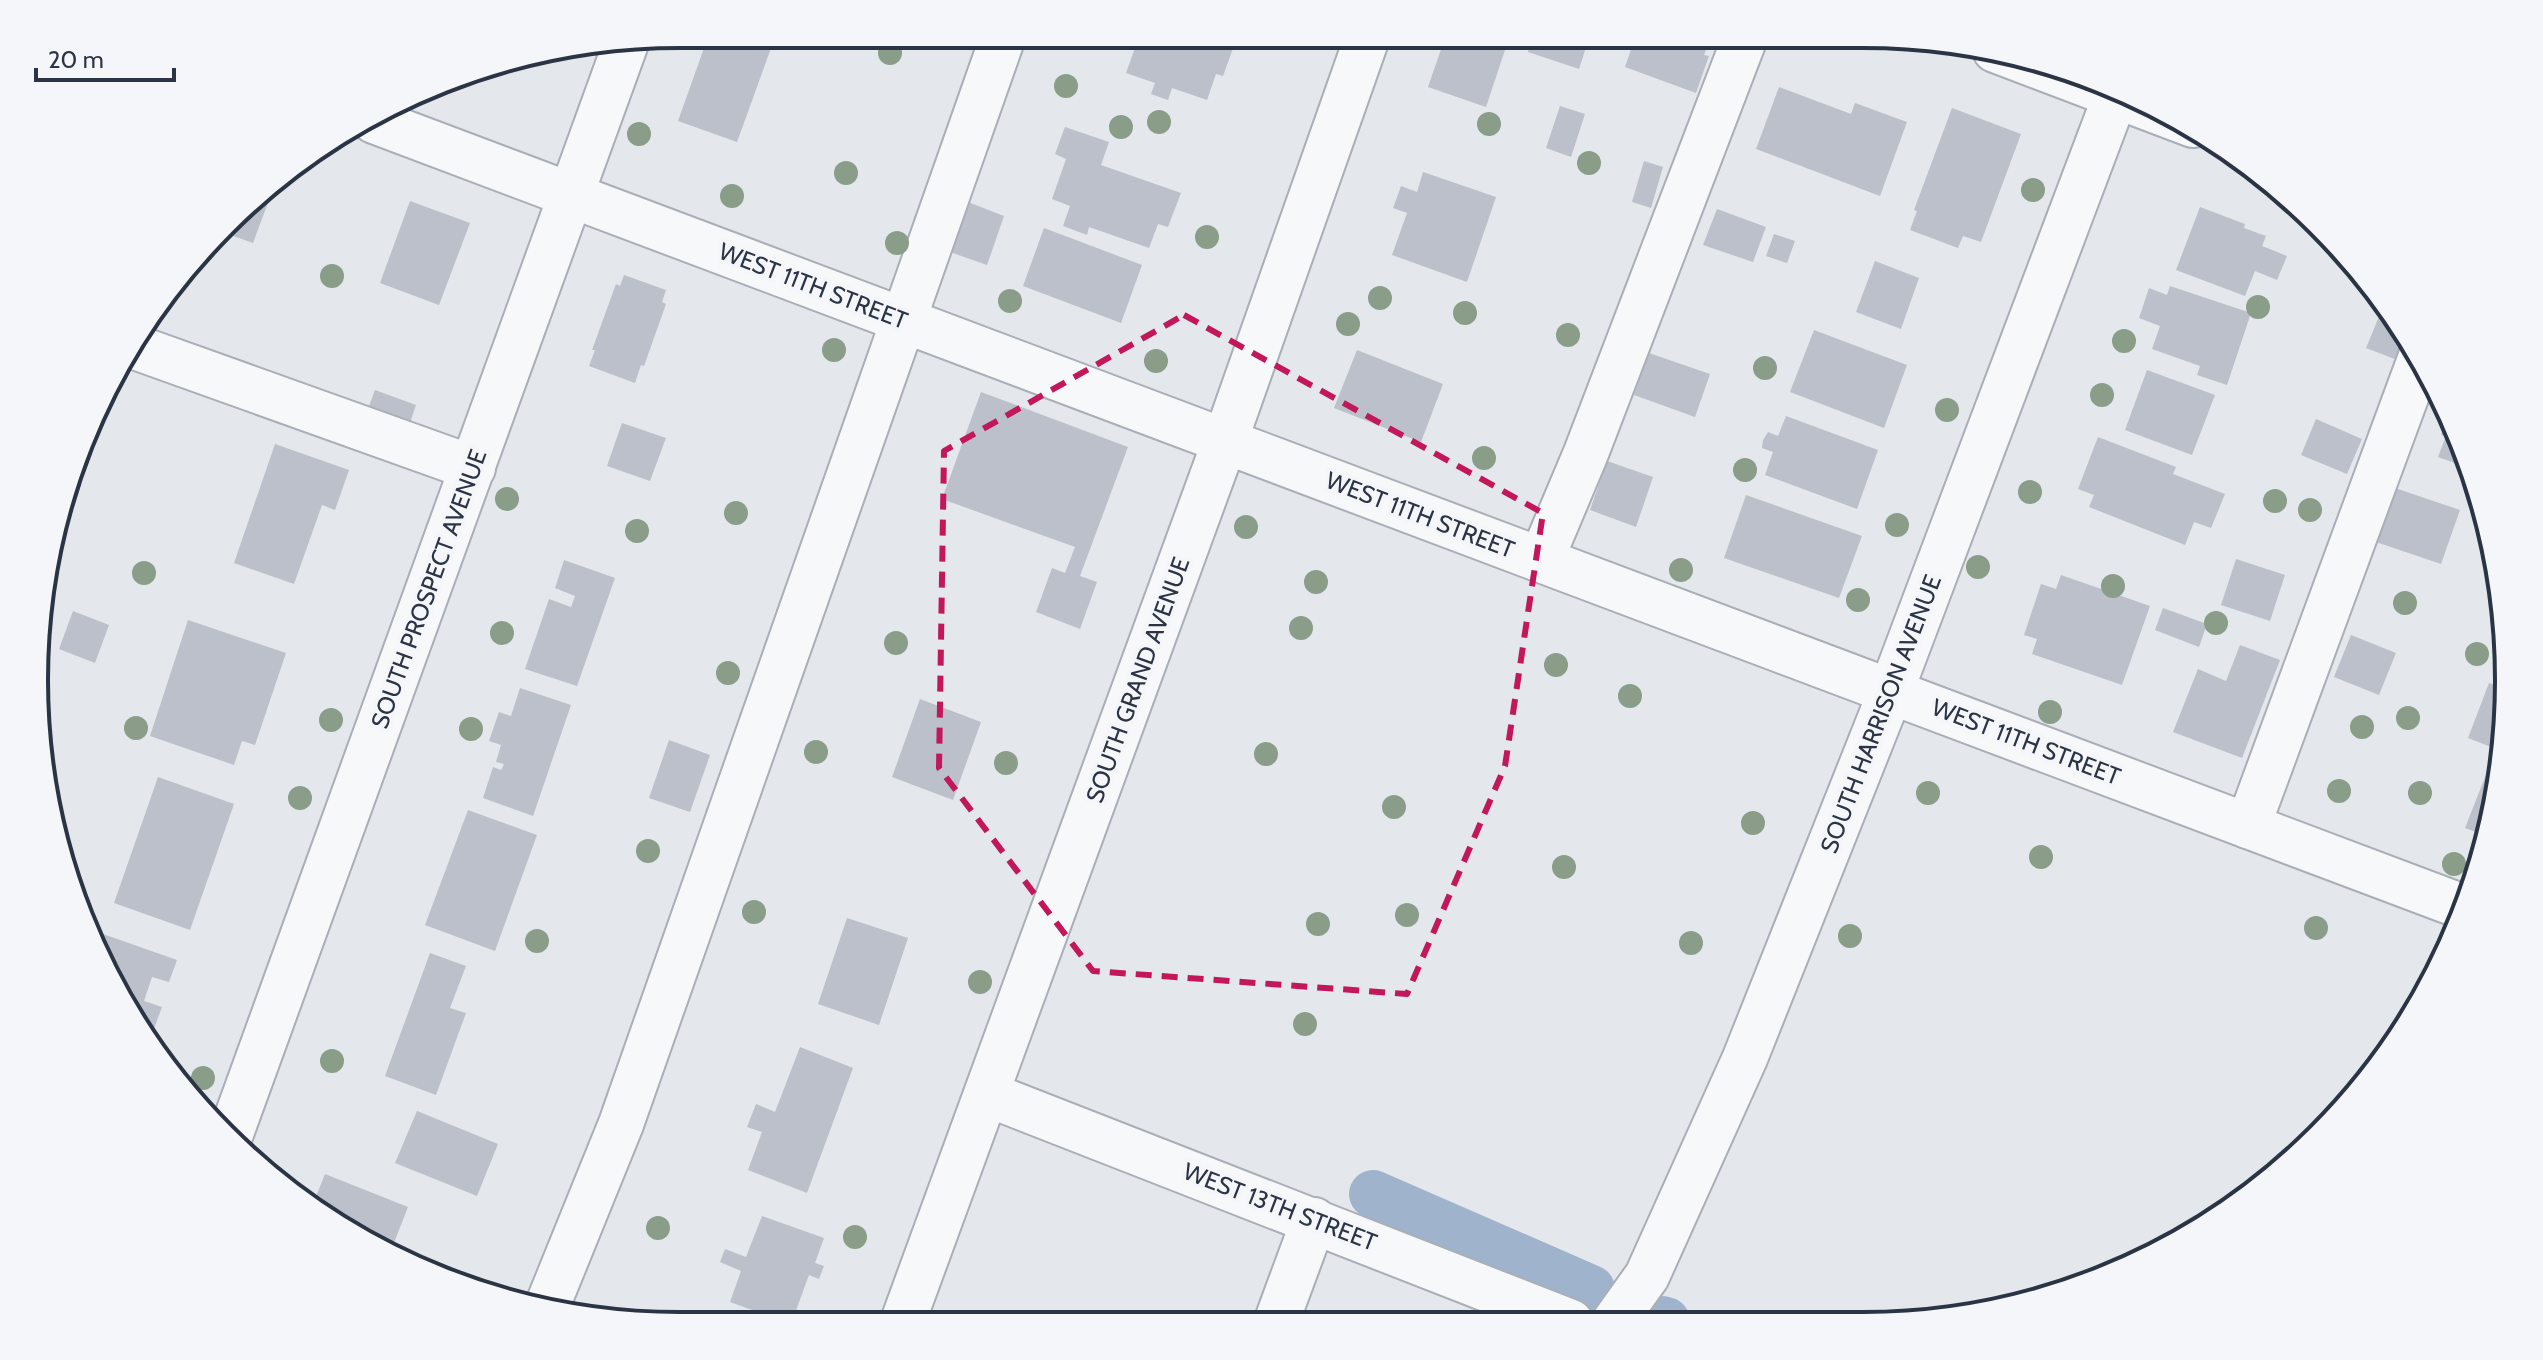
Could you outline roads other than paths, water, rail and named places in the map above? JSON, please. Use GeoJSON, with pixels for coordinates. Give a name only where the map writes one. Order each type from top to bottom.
{"type":"FeatureCollection","features":[{"type":"Feature","properties":{"kind":"street"},"geometry":{"type":"LineString","coordinates":[[550,1298],[621,1124],[999,48]]}},
{"type":"Feature","properties":{"kind":"street","name":"SOUTH GRAND AVENUE"},"geometry":{"type":"LineString","coordinates":[[906,1312],[1225,441],[1363,48]]}},
{"type":"Feature","properties":{"kind":"street"},"geometry":{"type":"LineString","coordinates":[[1541,560],[1586,453],[1741,48]]}},
{"type":"Feature","properties":{"kind":"street","name":"SOUTH PROSPECT AVENUE"},"geometry":{"type":"LineString","coordinates":[[233,1127],[623,51]]}},
{"type":"Feature","properties":{"kind":"street","name":"SOUTH HARRISON AVENUE"},"geometry":{"type":"LineString","coordinates":[[1621,1312],[1647,1276],[1745,1058],[1891,691],[2114,100]]}},
{"type":"Feature","properties":{"kind":"street","name":"WEST 11TH STREET"},"geometry":{"type":"LineString","coordinates":[[381,124],[2454,903]]}},
{"type":"Feature","properties":{"kind":"street"},"geometry":{"type":"LineString","coordinates":[[142,350],[473,468]]}},
{"type":"Feature","properties":{"kind":"street"},"geometry":{"type":"LineString","coordinates":[[2248,826],[2415,373]]}},
{"type":"Feature","properties":{"kind":"street","name":"WEST 13TH STREET"},"geometry":{"type":"LineString","coordinates":[[987,1094],[1546,1312]]}},
{"type":"Feature","properties":{"kind":"street"},"geometry":{"type":"LineString","coordinates":[[1280,1312],[1314,1220]]}},
{"type":"Feature","properties":{"kind":"waterway"},"geometry":{"type":"LineString","coordinates":[[1373,1194],[1591,1289]]}}]}
